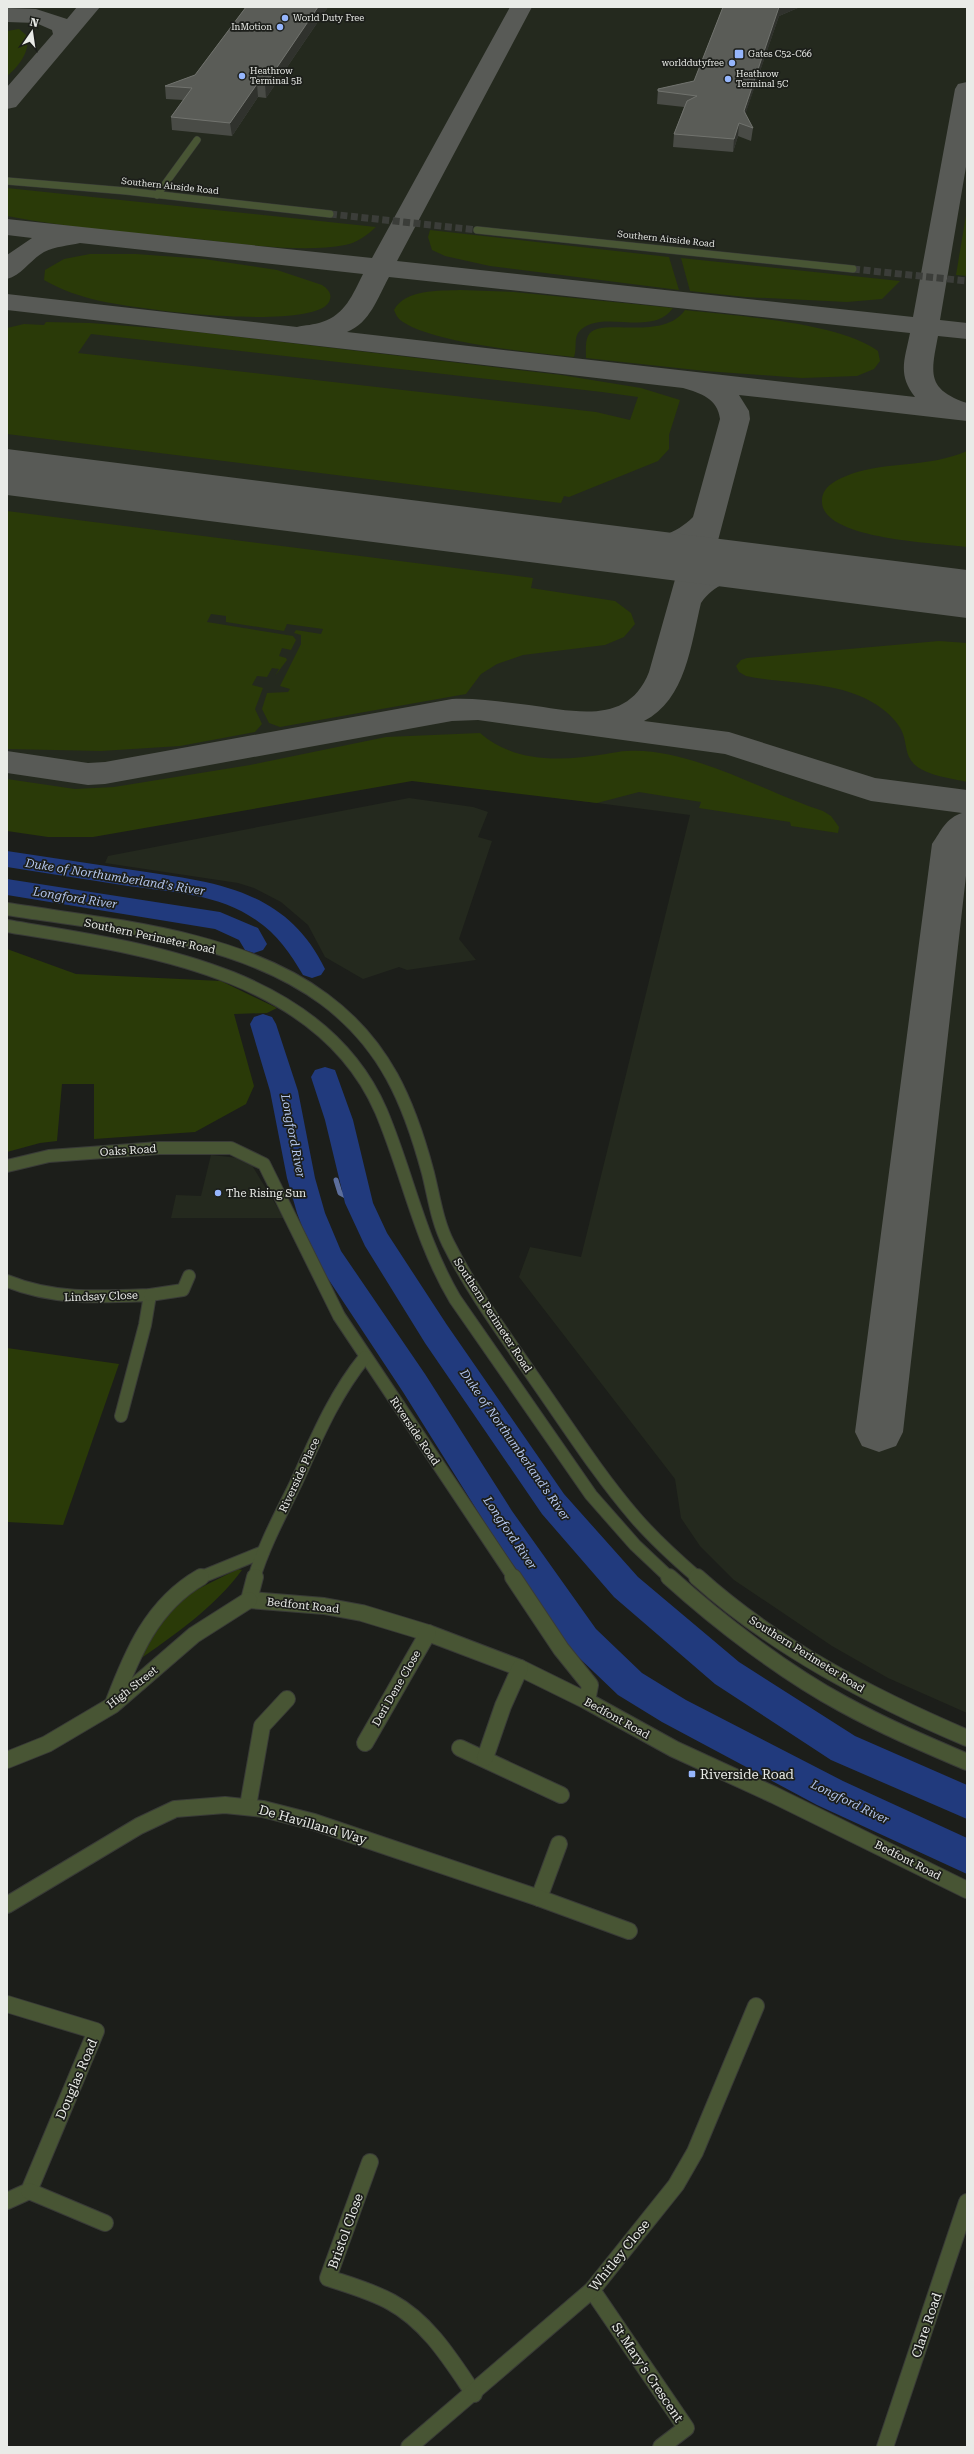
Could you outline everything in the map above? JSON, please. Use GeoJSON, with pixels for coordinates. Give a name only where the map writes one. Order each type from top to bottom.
{"type":"FeatureCollection","features":[{"type":"Feature","properties":{"kind":"street"},"geometry":{"type":"LineString","coordinates":[[157,195],[197,140]]}},
{"type":"Feature","properties":{"kind":"street","name":"Southern Airside Road"},"geometry":{"type":"LineString","coordinates":[[7,181],[157,195],[330,214]]}},
{"type":"Feature","properties":{"kind":"street","name":"Southern Airside Road"},"geometry":{"type":"LineString","coordinates":[[477,230],[853,269]]}},
{"type":"Feature","properties":{"kind":"street","name":"Southern Perimeter Road"},"geometry":{"type":"LineString","coordinates":[[7,909],[84,921],[206,946],[283,975],[326,1000],[380,1055],[409,1108],[444,1236],[465,1276],[581,1444],[637,1518],[701,1583],[762,1628],[833,1672],[917,1718],[967,1738]]}},
{"type":"Feature","properties":{"kind":"street","name":"Southern Perimeter Road"},"geometry":{"type":"LineString","coordinates":[[7,926],[129,948],[197,968],[278,999],[323,1030],[341,1047],[358,1069],[380,1110],[403,1168],[417,1222],[447,1287],[571,1467],[616,1525],[679,1586],[749,1641],[825,1694],[907,1735],[967,1762]]}},
{"type":"Feature","properties":{"kind":"street","name":"Oaks Road"},"geometry":{"type":"LineString","coordinates":[[7,1166],[49,1156],[159,1148],[225,1148],[249,1154]]}},
{"type":"Feature","properties":{"kind":"street","name":"Riverside Road"},"geometry":{"type":"LineString","coordinates":[[249,1154],[264,1164],[339,1316],[561,1649],[590,1685],[587,1701]]}},
{"type":"Feature","properties":{"kind":"street","name":"Lindsay Close"},"geometry":{"type":"LineString","coordinates":[[7,1281],[28,1291],[59,1298],[150,1295],[182,1290],[189,1276]]}},
{"type":"Feature","properties":{"kind":"street","name":"Lindsay Close"},"geometry":{"type":"LineString","coordinates":[[121,1416],[149,1310],[150,1295]]}},
{"type":"Feature","properties":{"kind":"street","name":"Riverside Place"},"geometry":{"type":"LineString","coordinates":[[249,1600],[253,1580],[263,1552],[327,1416],[355,1369],[366,1357]]}},
{"type":"Feature","properties":{"kind":"street"},"geometry":{"type":"LineString","coordinates":[[113,1705],[127,1666],[159,1611],[181,1590],[202,1577],[263,1552]]}},
{"type":"Feature","properties":{"kind":"street","name":"Bedfont Road"},"geometry":{"type":"LineString","coordinates":[[249,1600],[324,1606],[362,1613],[428,1633],[520,1668],[587,1701],[674,1749],[788,1801],[967,1890]]}},
{"type":"Feature","properties":{"kind":"street","name":"High Street"},"geometry":{"type":"LineString","coordinates":[[7,1760],[47,1744],[113,1705],[194,1635],[249,1600]]}},
{"type":"Feature","properties":{"kind":"street","name":"Deri Dene Close"},"geometry":{"type":"LineString","coordinates":[[364,1744],[428,1633]]}},
{"type":"Feature","properties":{"kind":"street"},"geometry":{"type":"LineString","coordinates":[[485,1758],[503,1706],[520,1668]]}},
{"type":"Feature","properties":{"kind":"street"},"geometry":{"type":"LineString","coordinates":[[248,1806],[262,1726],[287,1699]]}},
{"type":"Feature","properties":{"kind":"street"},"geometry":{"type":"LineString","coordinates":[[460,1748],[485,1758],[561,1795]]}},
{"type":"Feature","properties":{"kind":"street","name":"De Havilland Way"},"geometry":{"type":"LineString","coordinates":[[7,1905],[139,1826],[175,1810],[224,1805],[248,1806],[314,1822],[539,1898],[629,1931]]}},
{"type":"Feature","properties":{"kind":"street"},"geometry":{"type":"LineString","coordinates":[[539,1898],[559,1844]]}},
{"type":"Feature","properties":{"kind":"street","name":"Douglas Road"},"geometry":{"type":"LineString","coordinates":[[7,2004],[96,2031],[29,2191]]}},
{"type":"Feature","properties":{"kind":"street","name":"Whitley Close"},"geometry":{"type":"LineString","coordinates":[[409,2447],[474,2394],[592,2290],[676,2186],[695,2152],[756,2006]]}},
{"type":"Feature","properties":{"kind":"street","name":"Bristol Close"},"geometry":{"type":"LineString","coordinates":[[370,2162],[328,2278],[375,2294],[400,2307],[424,2326],[474,2394]]}},
{"type":"Feature","properties":{"kind":"street"},"geometry":{"type":"LineString","coordinates":[[7,2201],[29,2191],[105,2223]]}},
{"type":"Feature","properties":{"kind":"street","name":"Clare Road"},"geometry":{"type":"LineString","coordinates":[[885,2447],[967,2202]]}},
{"type":"Feature","properties":{"kind":"street","name":"St Mary's Crescent"},"geometry":{"type":"LineString","coordinates":[[592,2290],[686,2428],[661,2447]]}},
{"type":"Feature","properties":{"kind":"shaded area"},"geometry":{"type":"Polygon","coordinates":[[[7,7],[967,7],[967,1713],[888,1678],[832,1646],[734,1580],[700,1546],[681,1518],[675,1479],[519,1277],[530,1247],[581,1257],[690,815],[410,779],[7,827],[7,7]]]}},
{"type":"Feature","properties":{"kind":"shaded area"},"geometry":{"type":"Polygon","coordinates":[[[409,798],[473,807],[488,812],[478,837],[492,841],[459,939],[476,960],[407,970],[399,967],[363,979],[325,957],[308,925],[281,902],[254,888],[238,883],[105,863],[108,856],[409,798]]]}},
{"type":"Feature","properties":{"kind":"shaded area"},"geometry":{"type":"Polygon","coordinates":[[[211,1155],[248,1159],[284,1218],[171,1218],[176,1195],[201,1196],[211,1155]]]}},
{"type":"Feature","properties":{"kind":"green space"},"geometry":{"type":"Polygon","coordinates":[[[19,29],[26,35],[26,52],[23,58],[7,76],[7,31],[19,29]]]}},
{"type":"Feature","properties":{"kind":"green space"},"geometry":{"type":"Polygon","coordinates":[[[7,188],[376,227],[362,238],[349,244],[310,248],[271,247],[102,230],[7,216],[7,188]]]}},
{"type":"Feature","properties":{"kind":"green space"},"geometry":{"type":"Polygon","coordinates":[[[967,215],[967,276],[956,275],[967,215]]]}},
{"type":"Feature","properties":{"kind":"green space"},"geometry":{"type":"Polygon","coordinates":[[[430,230],[669,257],[679,290],[490,266],[445,256],[432,250],[428,237],[430,230]]]}},
{"type":"Feature","properties":{"kind":"green space"},"geometry":{"type":"Polygon","coordinates":[[[90,254],[136,254],[204,259],[277,270],[322,285],[329,292],[330,299],[329,302],[319,310],[300,314],[276,317],[221,316],[158,310],[99,301],[57,287],[44,280],[45,270],[64,259],[90,254]]]}},
{"type":"Feature","properties":{"kind":"green space"},"geometry":{"type":"Polygon","coordinates":[[[681,258],[900,281],[882,299],[847,302],[745,297],[690,291],[681,258]]]}},
{"type":"Feature","properties":{"kind":"green space"},"geometry":{"type":"Polygon","coordinates":[[[460,290],[514,292],[673,308],[664,317],[652,321],[611,321],[587,325],[577,335],[574,357],[510,350],[438,336],[418,330],[403,322],[397,317],[394,310],[399,303],[406,298],[423,292],[460,290]]]}},
{"type":"Feature","properties":{"kind":"green space"},"geometry":{"type":"Polygon","coordinates":[[[685,310],[785,322],[838,333],[860,341],[878,351],[880,361],[874,369],[857,376],[802,378],[705,371],[586,358],[587,338],[594,330],[617,327],[647,327],[661,325],[675,320],[685,310]]]}},
{"type":"Feature","properties":{"kind":"green space"},"geometry":{"type":"Polygon","coordinates":[[[46,322],[90,323],[180,330],[561,375],[641,388],[680,400],[669,435],[669,449],[658,461],[569,497],[564,496],[561,503],[7,434],[7,328],[24,324],[44,325],[46,322]],[[91,334],[78,353],[596,412],[630,420],[638,397],[91,334]]]}},
{"type":"Feature","properties":{"kind":"green space"},"geometry":{"type":"Polygon","coordinates":[[[967,451],[967,547],[909,541],[860,532],[840,524],[827,514],[822,501],[823,495],[832,483],[841,478],[865,470],[938,460],[967,451]]]}},
{"type":"Feature","properties":{"kind":"green space"},"geometry":{"type":"Polygon","coordinates":[[[7,511],[533,578],[531,588],[615,601],[631,613],[635,624],[624,637],[605,645],[523,655],[497,664],[481,674],[466,694],[280,727],[269,723],[262,709],[267,693],[288,692],[290,689],[280,686],[301,644],[301,635],[294,633],[296,630],[321,634],[323,629],[287,624],[284,631],[226,622],[226,616],[211,614],[207,622],[293,636],[296,640],[291,650],[282,648],[279,656],[286,658],[287,660],[275,676],[279,669],[272,668],[267,677],[257,676],[252,685],[263,688],[255,709],[262,724],[255,732],[180,746],[101,751],[7,749],[7,511]]]}},
{"type":"Feature","properties":{"kind":"green space"},"geometry":{"type":"Polygon","coordinates":[[[939,641],[967,643],[967,782],[926,772],[915,765],[909,758],[903,734],[896,721],[877,705],[862,697],[847,691],[830,687],[746,676],[739,672],[736,666],[741,660],[747,658],[939,641]]]}},
{"type":"Feature","properties":{"kind":"green space"},"geometry":{"type":"Polygon","coordinates":[[[480,733],[494,743],[509,750],[540,758],[573,758],[627,751],[651,752],[676,756],[726,772],[823,811],[831,816],[839,827],[838,833],[791,826],[790,822],[699,808],[701,802],[639,792],[597,803],[412,781],[93,837],[48,837],[7,831],[7,779],[75,789],[114,787],[250,765],[386,737],[480,733]]]}},
{"type":"Feature","properties":{"kind":"green space"},"geometry":{"type":"Polygon","coordinates":[[[7,949],[76,974],[221,981],[277,1008],[267,1013],[234,1014],[254,1086],[246,1104],[195,1132],[94,1139],[94,1084],[62,1084],[57,1141],[40,1143],[7,1152],[7,949]]]}},
{"type":"Feature","properties":{"kind":"green space"},"geometry":{"type":"Polygon","coordinates":[[[7,1348],[119,1364],[63,1525],[7,1522],[7,1348]]]}},
{"type":"Feature","properties":{"kind":"green space"},"geometry":{"type":"Polygon","coordinates":[[[238,1569],[242,1570],[231,1584],[206,1609],[179,1631],[136,1662],[169,1611],[192,1592],[238,1569]]]}},
{"type":"Feature","properties":{"kind":"building","name":"Heathrow Terminal 5B"},"geometry":{"type":"Polygon","coordinates":[[[246,7],[318,7],[265,85],[257,84],[230,123],[171,117],[192,88],[165,86],[195,75],[246,7]]]}},
{"type":"Feature","properties":{"kind":"building","name":"Heathrow Terminal 5C"},"geometry":{"type":"Polygon","coordinates":[[[723,7],[779,7],[744,111],[753,128],[739,123],[734,139],[674,134],[687,101],[697,96],[658,91],[658,89],[694,81],[723,7]]]}},
{"type":"Feature","properties":{"kind":"waterway","name":"Duke of Northumberland's River"},"geometry":{"type":"LineString","coordinates":[[7,859],[183,885],[221,893],[254,907],[275,921],[293,938],[307,958],[312,969]]}},
{"type":"Feature","properties":{"kind":"waterway","name":"Longford River"},"geometry":{"type":"LineString","coordinates":[[7,887],[220,921],[249,934],[254,944]]}},
{"type":"Feature","properties":{"kind":"waterway","name":"Longford River"},"geometry":{"type":"LineString","coordinates":[[263,1024],[284,1091],[290,1116],[295,1154],[301,1178],[311,1213],[328,1256],[414,1383],[501,1521],[584,1640],[630,1684],[674,1711],[830,1793],[967,1856]]}},
{"type":"Feature","properties":{"kind":"waterway","name":"Duke of Northumberland's River"},"geometry":{"type":"LineString","coordinates":[[325,1077],[339,1120],[359,1203],[375,1238],[436,1334],[553,1504],[626,1587],[727,1673],[843,1748],[967,1802]]}},
{"type":"Feature","properties":{"kind":"waterway"},"geometry":{"type":"LineString","coordinates":[[336,1180],[340,1193],[359,1203]]}},
{"type":"Feature","properties":{"kind":"taxiway"},"geometry":{"type":"LineString","coordinates":[[65,35],[89,7]]}},
{"type":"Feature","properties":{"kind":"taxiway"},"geometry":{"type":"LineString","coordinates":[[380,267],[521,7]]}},
{"type":"Feature","properties":{"kind":"taxiway"},"geometry":{"type":"LineString","coordinates":[[7,15],[44,17],[63,27],[65,35]]}},
{"type":"Feature","properties":{"kind":"taxiway"},"geometry":{"type":"LineString","coordinates":[[7,102],[65,35]]}},
{"type":"Feature","properties":{"kind":"taxiway"},"geometry":{"type":"LineString","coordinates":[[925,326],[967,89]]}},
{"type":"Feature","properties":{"kind":"taxiway"},"geometry":{"type":"LineString","coordinates":[[7,227],[380,267]]}},
{"type":"Feature","properties":{"kind":"taxiway"},"geometry":{"type":"LineString","coordinates":[[7,271],[13,263],[35,246],[52,240],[72,237]]}},
{"type":"Feature","properties":{"kind":"taxiway"},"geometry":{"type":"LineString","coordinates":[[302,334],[332,328],[340,325],[352,317],[357,311],[380,267]]}},
{"type":"Feature","properties":{"kind":"taxiway"},"geometry":{"type":"LineString","coordinates":[[380,267],[925,326]]}},
{"type":"Feature","properties":{"kind":"taxiway"},"geometry":{"type":"LineString","coordinates":[[7,302],[967,412]]}},
{"type":"Feature","properties":{"kind":"taxiway"},"geometry":{"type":"LineString","coordinates":[[925,326],[967,331]]}},
{"type":"Feature","properties":{"kind":"taxiway"},"geometry":{"type":"LineString","coordinates":[[925,326],[917,372],[922,387],[939,402],[962,411]]}},
{"type":"Feature","properties":{"kind":"taxiway"},"geometry":{"type":"LineString","coordinates":[[690,381],[720,393],[731,404],[734,411],[735,419],[708,519]]}},
{"type":"Feature","properties":{"kind":"taxiway"},"geometry":{"type":"LineString","coordinates":[[562,543],[569,542],[617,548],[650,549],[682,541],[696,531],[708,519]]}},
{"type":"Feature","properties":{"kind":"taxiway"},"geometry":{"type":"LineString","coordinates":[[594,722],[618,718],[639,709],[648,703],[661,685],[666,672],[708,519]]}},
{"type":"Feature","properties":{"kind":"taxiway"},"geometry":{"type":"LineString","coordinates":[[685,603],[695,589],[707,580],[738,570],[772,570],[834,577]]}},
{"type":"Feature","properties":{"kind":"taxiway"},"geometry":{"type":"LineString","coordinates":[[7,762],[88,774],[105,773],[452,710],[478,709],[729,743],[871,789],[967,802]]}},
{"type":"Feature","properties":{"kind":"taxiway"},"geometry":{"type":"LineString","coordinates":[[879,1432],[951,844],[959,831],[967,824]]}},
{"type":"Feature","properties":{"kind":"runway"},"geometry":{"type":"LineString","coordinates":[[7,472],[967,594]]}},
{"type":"Feature","properties":{"kind":"tunnel"},"geometry":{"type":"LineString","coordinates":[[330,214],[477,230]]}},
{"type":"Feature","properties":{"kind":"tunnel"},"geometry":{"type":"LineString","coordinates":[[853,269],[967,281]]}},
{"type":"Feature","properties":{"kind":"place","name":"World Duty Free"},"geometry":{"type":"Point","coordinates":[285,18]}},
{"type":"Feature","properties":{"kind":"place","name":"InMotion"},"geometry":{"type":"Point","coordinates":[280,27]}},
{"type":"Feature","properties":{"kind":"place","name":"Gates C52-C66"},"geometry":{"type":"Point","coordinates":[739,54]}},
{"type":"Feature","properties":{"kind":"place","name":"worlddutyfree"},"geometry":{"type":"Point","coordinates":[732,63]}},
{"type":"Feature","properties":{"kind":"place","name":"Heathrow Terminal 5B"},"geometry":{"type":"Point","coordinates":[242,76]}},
{"type":"Feature","properties":{"kind":"place","name":"Heathrow Terminal 5C"},"geometry":{"type":"Point","coordinates":[728,79]}},
{"type":"Feature","properties":{"kind":"place","name":"The Rising Sun"},"geometry":{"type":"Point","coordinates":[218,1193]}},
{"type":"Feature","properties":{"kind":"place","name":"Riverside Road"},"geometry":{"type":"Point","coordinates":[692,1774]}}]}
